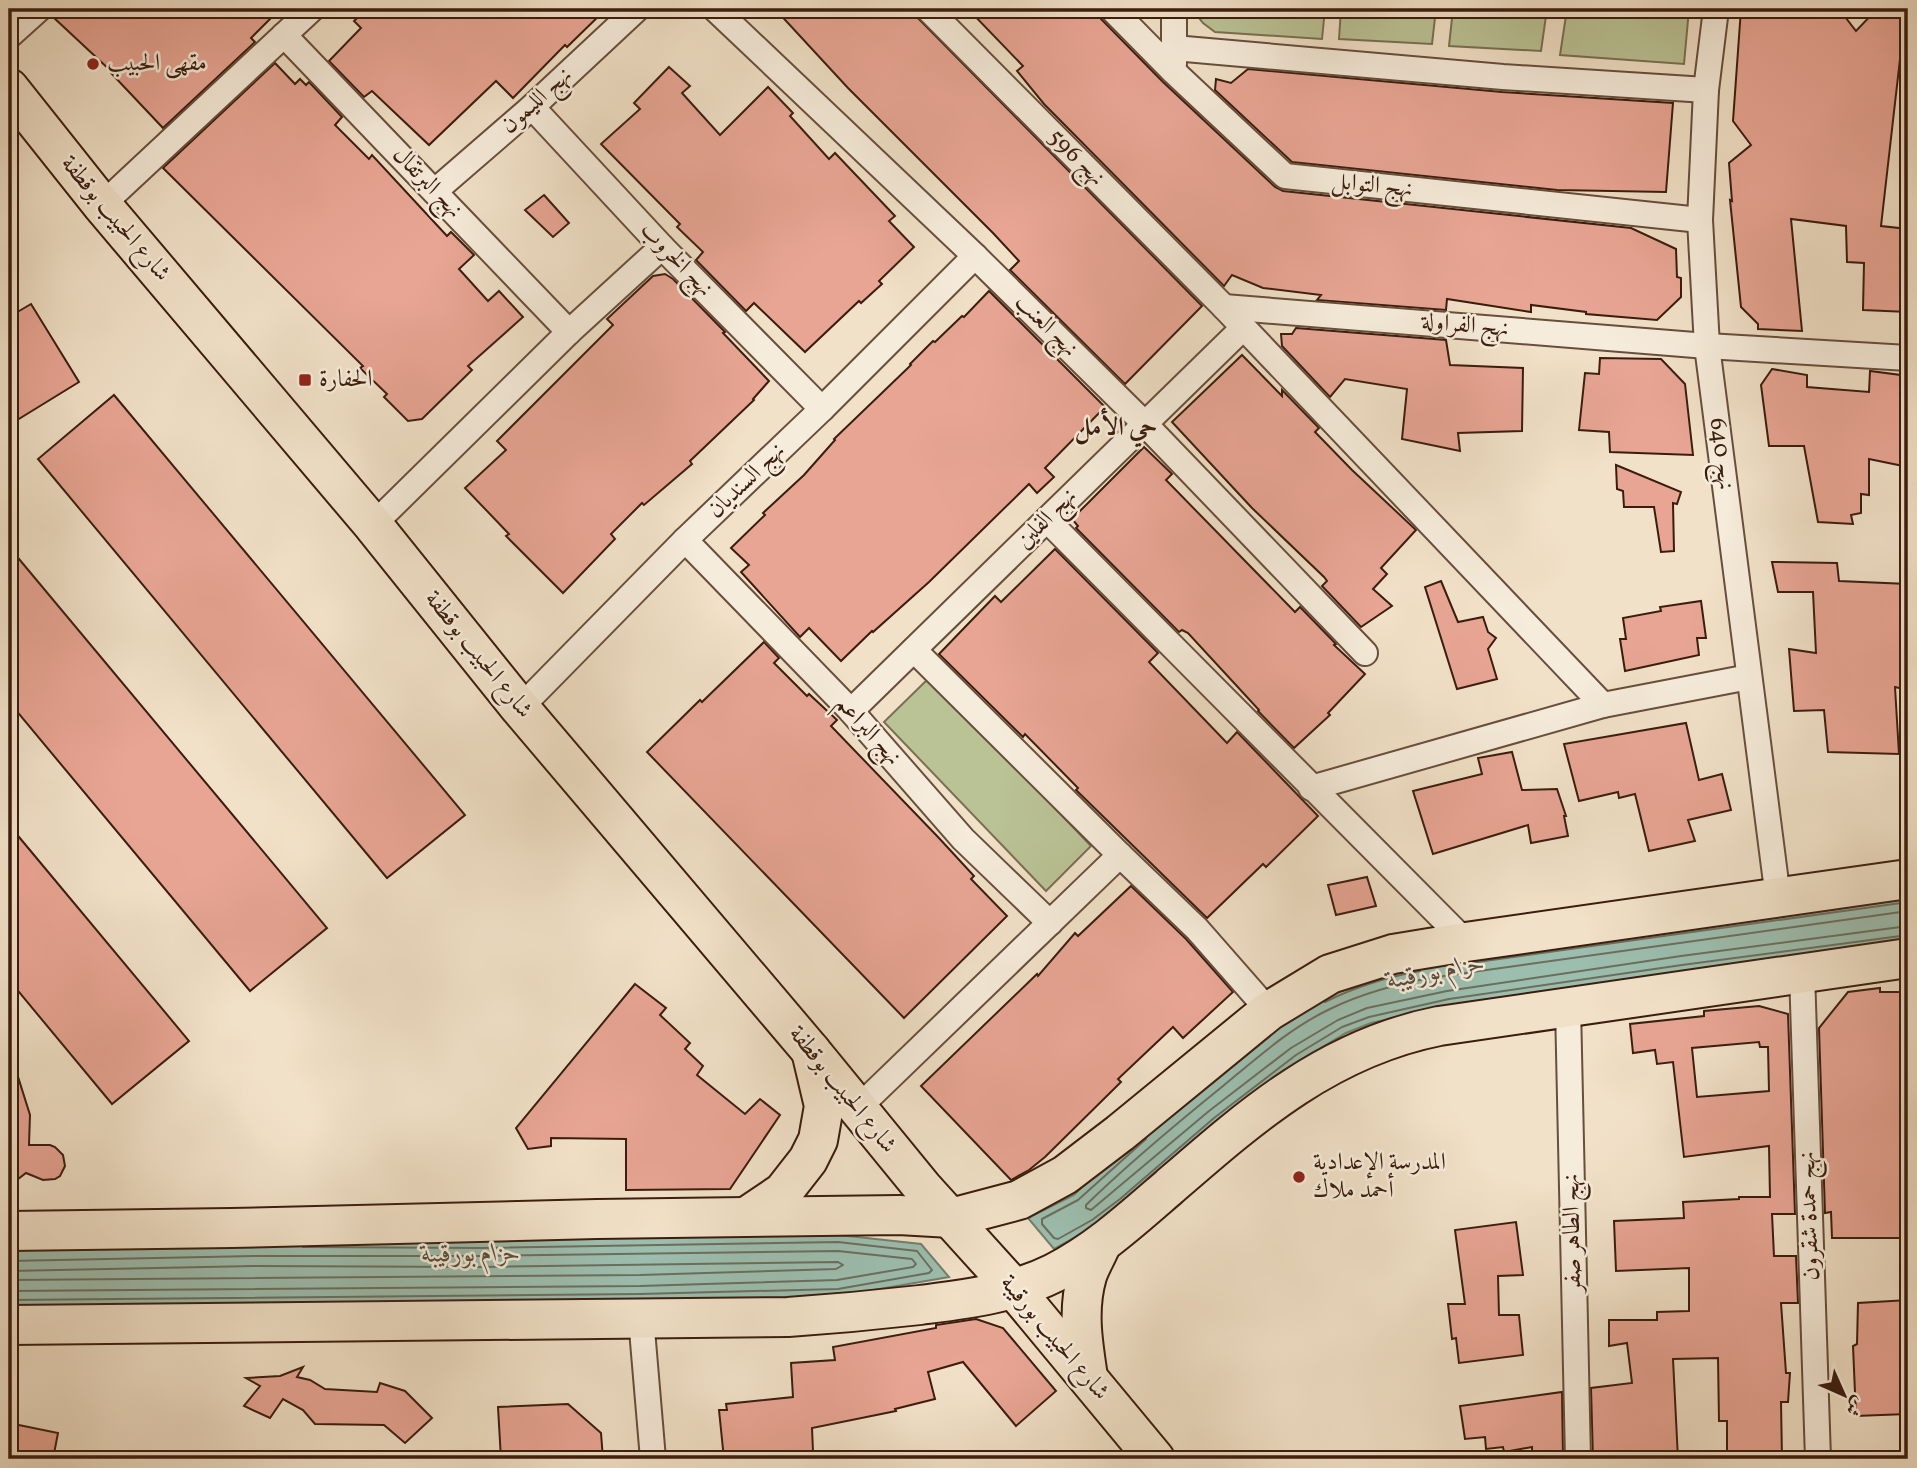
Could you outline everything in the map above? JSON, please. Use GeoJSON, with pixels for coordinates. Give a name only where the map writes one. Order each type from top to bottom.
{"type":"FeatureCollection","features":[{"type":"Feature","properties":{"kind":"main road","name":"شارع الحبيب بوقطفة"},"geometry":{"type":"LineString","coordinates":[[9,88],[102,205],[373,525],[520,708],[951,1219]]}},
{"type":"Feature","properties":{"kind":"main road"},"geometry":{"type":"LineString","coordinates":[[9,1231],[900,1215],[951,1219],[1019,1200],[1065,1175],[1269,1011],[1330,974],[1393,954],[1466,942],[1908,879]]}},
{"type":"Feature","properties":{"kind":"main road"},"geometry":{"type":"LineString","coordinates":[[9,1325],[788,1317],[972,1298],[1013,1289],[1053,1273],[1101,1245],[1256,1114],[1349,1054],[1403,1033],[1908,958]]}},
{"type":"Feature","properties":{"kind":"main road"},"geometry":{"type":"LineString","coordinates":[[746,1217],[783,1192],[808,1160],[818,1140],[824,1106],[811,1051]]}},
{"type":"Feature","properties":{"kind":"main road","name":"شارع الحبيب بورقيبة"},"geometry":{"type":"LineString","coordinates":[[951,1219],[1155,1459]]}},
{"type":"Feature","properties":{"kind":"main road"},"geometry":{"type":"LineString","coordinates":[[1088,1377],[1081,1307],[1087,1275],[1101,1245]]}},
{"type":"Feature","properties":{"kind":"street"},"geometry":{"type":"LineString","coordinates":[[9,36],[39,9]]}},
{"type":"Feature","properties":{"kind":"street"},"geometry":{"type":"LineString","coordinates":[[102,205],[312,9]]}},
{"type":"Feature","properties":{"kind":"street","name":"نهج الليمون"},"geometry":{"type":"LineString","coordinates":[[435,191],[532,107],[637,9]]}},
{"type":"Feature","properties":{"kind":"street","name":"نهج 596"},"geometry":{"type":"LineString","coordinates":[[928,9],[1224,307],[1603,705]]}},
{"type":"Feature","properties":{"kind":"street","name":"نهج التوابل"},"geometry":{"type":"LineString","coordinates":[[1112,9],[1174,60],[1285,176],[1699,219]]}},
{"type":"Feature","properties":{"kind":"street"},"geometry":{"type":"LineString","coordinates":[[1174,9],[1174,60],[1706,90]]}},
{"type":"Feature","properties":{"kind":"street","name":"نهج 640"},"geometry":{"type":"LineString","coordinates":[[1716,9],[1706,90],[1699,219],[1707,346],[1778,898]]}},
{"type":"Feature","properties":{"kind":"street","name":"نهج العنب"},"geometry":{"type":"LineString","coordinates":[[732,14],[1144,423],[1365,653]]}},
{"type":"Feature","properties":{"kind":"street","name":"نهج البرتقال"},"geometry":{"type":"LineString","coordinates":[[284,35],[569,332]]}},
{"type":"Feature","properties":{"kind":"street","name":"نهج الخروب"},"geometry":{"type":"LineString","coordinates":[[532,107],[662,247],[822,409]]}},
{"type":"Feature","properties":{"kind":"street"},"geometry":{"type":"LineString","coordinates":[[373,525],[569,332],[662,247]]}},
{"type":"Feature","properties":{"kind":"street","name":"نهج السنديان"},"geometry":{"type":"LineString","coordinates":[[520,708],[685,540],[822,409],[975,256]]}},
{"type":"Feature","properties":{"kind":"street","name":"نهج الفراولة"},"geometry":{"type":"LineString","coordinates":[[1224,307],[1707,346],[1908,358]]}},
{"type":"Feature","properties":{"kind":"street","name":"نهج الفلين"},"geometry":{"type":"LineString","coordinates":[[851,711],[1243,328]]}},
{"type":"Feature","properties":{"kind":"street"},"geometry":{"type":"LineString","coordinates":[[1046,520],[1466,942]]}},
{"type":"Feature","properties":{"kind":"street","name":"نهج البراعم"},"geometry":{"type":"LineString","coordinates":[[685,540],[851,711],[963,839],[1050,923]]}},
{"type":"Feature","properties":{"kind":"street"},"geometry":{"type":"LineString","coordinates":[[914,650],[1197,929],[1269,1011]]}},
{"type":"Feature","properties":{"kind":"street"},"geometry":{"type":"LineString","coordinates":[[1311,788],[1603,705],[1749,677]]}},
{"type":"Feature","properties":{"kind":"street"},"geometry":{"type":"LineString","coordinates":[[857,1109],[1120,855]]}},
{"type":"Feature","properties":{"kind":"street","name":"نهج حمدة شقرون"},"geometry":{"type":"LineString","coordinates":[[1802,973],[1818,1459]]}},
{"type":"Feature","properties":{"kind":"street","name":"نهج الطاهر صفر"},"geometry":{"type":"LineString","coordinates":[[1567,1007],[1578,1459]]}},
{"type":"Feature","properties":{"kind":"street"},"geometry":{"type":"LineString","coordinates":[[641,1318],[653,1459]]}},
{"type":"Feature","properties":{"kind":"shaded area"},"geometry":{"type":"Polygon","coordinates":[[[1192,9],[1325,9],[1322,39],[1215,32],[1203,23],[1192,9]]]}},
{"type":"Feature","properties":{"kind":"shaded area"},"geometry":{"type":"Polygon","coordinates":[[[1341,9],[1436,9],[1432,44],[1339,39],[1341,9]]]}},
{"type":"Feature","properties":{"kind":"shaded area"},"geometry":{"type":"Polygon","coordinates":[[[1453,9],[1547,9],[1541,51],[1449,46],[1453,9]]]}},
{"type":"Feature","properties":{"kind":"shaded area"},"geometry":{"type":"Polygon","coordinates":[[[1567,9],[1689,9],[1684,64],[1560,55],[1567,9]]]}},
{"type":"Feature","properties":{"kind":"shaded area"},"geometry":{"type":"Polygon","coordinates":[[[930,677],[1091,846],[1046,891],[884,722],[930,677]]]}},
{"type":"Feature","properties":{"kind":"water","name":"حزام بورقيبة"},"geometry":{"type":"Polygon","coordinates":[[[1908,895],[1908,942],[1450,1006],[1371,1023],[1346,1033],[1301,1060],[1219,1123],[1096,1226],[1054,1249],[1028,1218],[1074,1195],[1105,1164],[1188,1094],[1323,995],[1394,969],[1908,895]]]}},
{"type":"Feature","properties":{"kind":"water","name":"حزام بورقيبة"},"geometry":{"type":"Polygon","coordinates":[[[839,1235],[921,1244],[949,1277],[839,1296],[640,1301],[9,1307],[9,1245],[839,1235]]]}},
{"type":"Feature","properties":{"kind":"building"},"geometry":{"type":"Polygon","coordinates":[[[53,9],[280,9],[251,38],[255,42],[163,128],[112,72],[52,16],[53,9]]]}},
{"type":"Feature","properties":{"kind":"building"},"geometry":{"type":"Polygon","coordinates":[[[367,9],[606,9],[567,47],[565,45],[513,98],[496,81],[429,145],[372,91],[364,97],[329,61],[361,28],[354,21],[367,9]]]}},
{"type":"Feature","properties":{"kind":"building"},"geometry":{"type":"Polygon","coordinates":[[[775,9],[909,9],[1202,306],[1125,384],[1010,270],[1019,261],[993,233],[848,88],[775,9]]]}},
{"type":"Feature","properties":{"kind":"building"},"geometry":{"type":"Polygon","coordinates":[[[968,9],[1098,9],[1101,19],[1163,82],[1275,187],[1283,191],[1631,228],[1676,249],[1681,297],[1657,320],[1586,314],[1531,305],[1531,312],[1447,299],[1446,310],[1317,300],[1321,295],[1263,288],[1232,275],[1224,286],[1044,104],[1017,71],[1023,66],[968,9]]]}},
{"type":"Feature","properties":{"kind":"building"},"geometry":{"type":"Polygon","coordinates":[[[1741,9],[1839,9],[1856,31],[1875,11],[1905,15],[1881,226],[1908,229],[1908,312],[1863,310],[1864,263],[1847,262],[1846,226],[1791,219],[1802,331],[1758,329],[1758,324],[1741,307],[1729,163],[1751,145],[1733,121],[1741,9]]]}},
{"type":"Feature","properties":{"kind":"building"},"geometry":{"type":"Polygon","coordinates":[[[275,63],[295,84],[300,79],[306,85],[309,82],[342,117],[335,125],[369,159],[372,155],[447,236],[451,232],[474,255],[459,269],[488,301],[499,291],[523,317],[468,366],[472,370],[422,419],[408,421],[384,397],[387,394],[360,368],[363,366],[163,168],[275,63]]]}},
{"type":"Feature","properties":{"kind":"building"},"geometry":{"type":"Polygon","coordinates":[[[669,67],[690,86],[682,93],[720,135],[768,87],[793,113],[790,116],[829,159],[835,153],[895,216],[889,221],[914,247],[879,281],[882,284],[861,303],[859,301],[805,352],[754,303],[746,311],[696,260],[703,252],[677,227],[680,224],[601,144],[640,109],[634,103],[669,67]]]}},
{"type":"Feature","properties":{"kind":"building"},"geometry":{"type":"Polygon","coordinates":[[[1248,69],[1502,92],[1673,103],[1666,192],[1557,190],[1292,162],[1215,90],[1216,79],[1231,83],[1248,69]]]}},
{"type":"Feature","properties":{"kind":"building"},"geometry":{"type":"Polygon","coordinates":[[[544,195],[569,223],[553,237],[525,210],[544,195]]]}},
{"type":"Feature","properties":{"kind":"building"},"geometry":{"type":"Polygon","coordinates":[[[665,274],[725,332],[723,333],[769,381],[754,400],[690,461],[692,464],[644,505],[642,503],[611,534],[615,539],[563,593],[506,536],[509,534],[465,488],[506,450],[497,441],[613,325],[607,319],[653,276],[665,274]]]}},
{"type":"Feature","properties":{"kind":"building"},"geometry":{"type":"Polygon","coordinates":[[[989,291],[1105,407],[1045,468],[1054,477],[1037,493],[1029,484],[929,582],[841,661],[809,628],[800,637],[741,572],[749,565],[731,548],[765,515],[763,513],[804,475],[834,439],[933,341],[964,317],[989,291]]]}},
{"type":"Feature","properties":{"kind":"building"},"geometry":{"type":"Polygon","coordinates":[[[31,304],[79,382],[9,425],[9,317],[31,304]]]}},
{"type":"Feature","properties":{"kind":"building"},"geometry":{"type":"Polygon","coordinates":[[[1296,328],[1446,340],[1450,365],[1523,368],[1522,431],[1458,433],[1460,451],[1402,439],[1407,389],[1345,379],[1330,397],[1282,346],[1281,334],[1292,334],[1296,328]]]}},
{"type":"Feature","properties":{"kind":"building"},"geometry":{"type":"Polygon","coordinates":[[[1242,355],[1282,396],[1282,390],[1319,428],[1315,432],[1416,530],[1381,568],[1387,574],[1373,589],[1392,606],[1361,627],[1322,586],[1327,581],[1324,577],[1252,508],[1172,422],[1242,355]]]}},
{"type":"Feature","properties":{"kind":"building"},"geometry":{"type":"Polygon","coordinates":[[[1600,358],[1661,359],[1685,384],[1693,455],[1610,452],[1609,432],[1579,430],[1585,373],[1599,374],[1600,358]]]}},
{"type":"Feature","properties":{"kind":"building"},"geometry":{"type":"Polygon","coordinates":[[[1772,369],[1807,375],[1807,387],[1869,392],[1870,371],[1908,376],[1908,467],[1869,459],[1869,495],[1861,494],[1861,513],[1851,515],[1853,524],[1818,522],[1804,446],[1769,446],[1761,385],[1772,369]]]}},
{"type":"Feature","properties":{"kind":"building"},"geometry":{"type":"Polygon","coordinates":[[[114,395],[465,815],[387,878],[38,459],[114,395]]]}},
{"type":"Feature","properties":{"kind":"building"},"geometry":{"type":"Polygon","coordinates":[[[1144,447],[1172,474],[1166,480],[1295,612],[1300,607],[1365,674],[1328,713],[1330,715],[1294,748],[1188,633],[1182,630],[1179,632],[1076,528],[1078,526],[1072,519],[1144,447]]]}},
{"type":"Feature","properties":{"kind":"building"},"geometry":{"type":"Polygon","coordinates":[[[1616,465],[1681,492],[1677,504],[1673,503],[1674,551],[1661,552],[1654,507],[1624,507],[1623,491],[1617,489],[1616,465]]]}},
{"type":"Feature","properties":{"kind":"building"},"geometry":{"type":"Polygon","coordinates":[[[9,547],[327,928],[250,991],[9,702],[9,547]]]}},
{"type":"Feature","properties":{"kind":"building"},"geometry":{"type":"Polygon","coordinates":[[[1055,549],[1158,653],[1149,662],[1227,743],[1237,732],[1318,816],[1266,867],[1263,864],[1207,918],[1076,790],[1078,788],[1025,734],[1023,737],[939,654],[995,596],[1001,602],[1055,549]]]}},
{"type":"Feature","properties":{"kind":"building"},"geometry":{"type":"Polygon","coordinates":[[[1772,562],[1837,563],[1839,581],[1908,584],[1908,690],[1895,687],[1899,754],[1828,752],[1824,710],[1794,711],[1789,649],[1816,653],[1813,592],[1778,592],[1772,562]]]}},
{"type":"Feature","properties":{"kind":"building"},"geometry":{"type":"Polygon","coordinates":[[[1441,581],[1458,622],[1483,617],[1488,632],[1496,638],[1488,649],[1497,679],[1457,689],[1425,587],[1441,581]]]}},
{"type":"Feature","properties":{"kind":"building"},"geometry":{"type":"Polygon","coordinates":[[[1701,601],[1706,638],[1697,638],[1699,655],[1625,671],[1620,639],[1626,639],[1623,618],[1661,611],[1660,607],[1701,601]]]}},
{"type":"Feature","properties":{"kind":"building"},"geometry":{"type":"Polygon","coordinates":[[[764,642],[779,658],[774,663],[807,696],[809,694],[837,720],[831,726],[938,837],[974,876],[971,879],[1007,916],[904,1018],[647,752],[764,642]]]}},
{"type":"Feature","properties":{"kind":"building"},"geometry":{"type":"Polygon","coordinates":[[[1686,723],[1699,780],[1722,774],[1731,810],[1688,820],[1695,841],[1649,851],[1635,794],[1619,798],[1618,792],[1579,801],[1564,744],[1686,723]]]}},
{"type":"Feature","properties":{"kind":"building"},"geometry":{"type":"Polygon","coordinates":[[[1512,752],[1522,790],[1557,789],[1566,816],[1568,836],[1531,843],[1528,825],[1433,854],[1413,791],[1482,774],[1478,758],[1512,752]]]}},
{"type":"Feature","properties":{"kind":"building"},"geometry":{"type":"Polygon","coordinates":[[[9,825],[189,1041],[112,1104],[9,980],[9,825]]]}},
{"type":"Feature","properties":{"kind":"building"},"geometry":{"type":"Polygon","coordinates":[[[1367,877],[1376,906],[1336,915],[1328,885],[1367,877]]]}},
{"type":"Feature","properties":{"kind":"building"},"geometry":{"type":"Polygon","coordinates":[[[1131,886],[1186,939],[1233,992],[1183,1038],[1173,1027],[1118,1079],[1121,1082],[1045,1157],[1011,1180],[921,1086],[1037,974],[1038,976],[1075,933],[1078,936],[1131,886]]]}},
{"type":"Feature","properties":{"kind":"building"},"geometry":{"type":"Polygon","coordinates":[[[635,984],[666,1008],[660,1015],[690,1043],[685,1049],[703,1066],[697,1075],[745,1114],[760,1099],[780,1115],[730,1189],[626,1190],[626,1139],[551,1138],[551,1146],[528,1149],[516,1128],[635,984]]]}},
{"type":"Feature","properties":{"kind":"building"},"geometry":{"type":"Polygon","coordinates":[[[1880,988],[1880,992],[1908,992],[1908,1238],[1832,1238],[1831,1212],[1825,1213],[1819,1028],[1848,992],[1880,988]]]}},
{"type":"Feature","properties":{"kind":"building"},"geometry":{"type":"Polygon","coordinates":[[[1759,1006],[1788,1014],[1795,1214],[1772,1214],[1774,1256],[1796,1256],[1798,1303],[1781,1303],[1786,1373],[1790,1373],[1788,1402],[1781,1402],[1782,1459],[1739,1459],[1739,1456],[1727,1456],[1727,1421],[1719,1421],[1718,1358],[1673,1359],[1678,1459],[1593,1459],[1591,1388],[1632,1383],[1627,1343],[1609,1346],[1609,1320],[1657,1320],[1657,1312],[1689,1311],[1689,1268],[1616,1271],[1614,1221],[1684,1218],[1683,1202],[1770,1197],[1769,1146],[1684,1157],[1673,1062],[1657,1064],[1655,1050],[1633,1053],[1630,1024],[1704,1016],[1704,1011],[1759,1006]],[[1759,1042],[1692,1048],[1697,1097],[1769,1091],[1768,1047],[1760,1047],[1759,1042]]]}},
{"type":"Feature","properties":{"kind":"building"},"geometry":{"type":"Polygon","coordinates":[[[14,1064],[30,1115],[29,1145],[55,1147],[63,1155],[65,1166],[60,1176],[55,1179],[43,1180],[26,1173],[9,1186],[9,1065],[14,1064]]]}},
{"type":"Feature","properties":{"kind":"building"},"geometry":{"type":"Polygon","coordinates":[[[1516,1222],[1523,1275],[1498,1276],[1499,1315],[1519,1315],[1523,1355],[1459,1363],[1456,1338],[1452,1339],[1448,1304],[1465,1304],[1455,1230],[1516,1222]]]}},
{"type":"Feature","properties":{"kind":"building"},"geometry":{"type":"Polygon","coordinates":[[[1908,1300],[1907,1414],[1856,1416],[1853,1346],[1857,1344],[1858,1303],[1908,1300]]]}},
{"type":"Feature","properties":{"kind":"building"},"geometry":{"type":"Polygon","coordinates":[[[976,1319],[1003,1328],[1056,1391],[1016,1426],[963,1362],[928,1372],[935,1399],[895,1409],[896,1411],[812,1428],[813,1451],[749,1459],[724,1459],[719,1410],[727,1410],[726,1404],[793,1397],[791,1363],[835,1360],[833,1347],[976,1319]]]}},
{"type":"Feature","properties":{"kind":"building"},"geometry":{"type":"Polygon","coordinates":[[[303,1367],[297,1377],[310,1380],[325,1389],[377,1392],[380,1383],[405,1391],[432,1418],[405,1443],[384,1425],[315,1424],[303,1410],[283,1399],[270,1418],[244,1406],[260,1386],[246,1378],[280,1376],[303,1367]]]}},
{"type":"Feature","properties":{"kind":"building"},"geometry":{"type":"Polygon","coordinates":[[[1562,1392],[1563,1459],[1532,1459],[1532,1447],[1504,1452],[1503,1447],[1486,1449],[1485,1437],[1465,1439],[1460,1406],[1562,1392]]]}},
{"type":"Feature","properties":{"kind":"building"},"geometry":{"type":"Polygon","coordinates":[[[568,1404],[601,1433],[603,1459],[501,1459],[498,1407],[568,1404]]]}},
{"type":"Feature","properties":{"kind":"building"},"geometry":{"type":"Polygon","coordinates":[[[9,1423],[58,1433],[53,1459],[9,1459],[9,1423]]]}},
{"type":"Feature","properties":{"kind":"place","name":"مقهى الحبيب"},"geometry":{"type":"Point","coordinates":[93,64]}},
{"type":"Feature","properties":{"kind":"place","name":"الحفارة"},"geometry":{"type":"Point","coordinates":[305,380]}},
{"type":"Feature","properties":{"kind":"place","name":"المدرسة الإعدادية أحمد ملاك"},"geometry":{"type":"Point","coordinates":[1299,1177]}},
{"type":"Feature","properties":{"kind":"district","name":"حي الأمل"},"geometry":{"type":"Point","coordinates":[1116,428]}}]}
